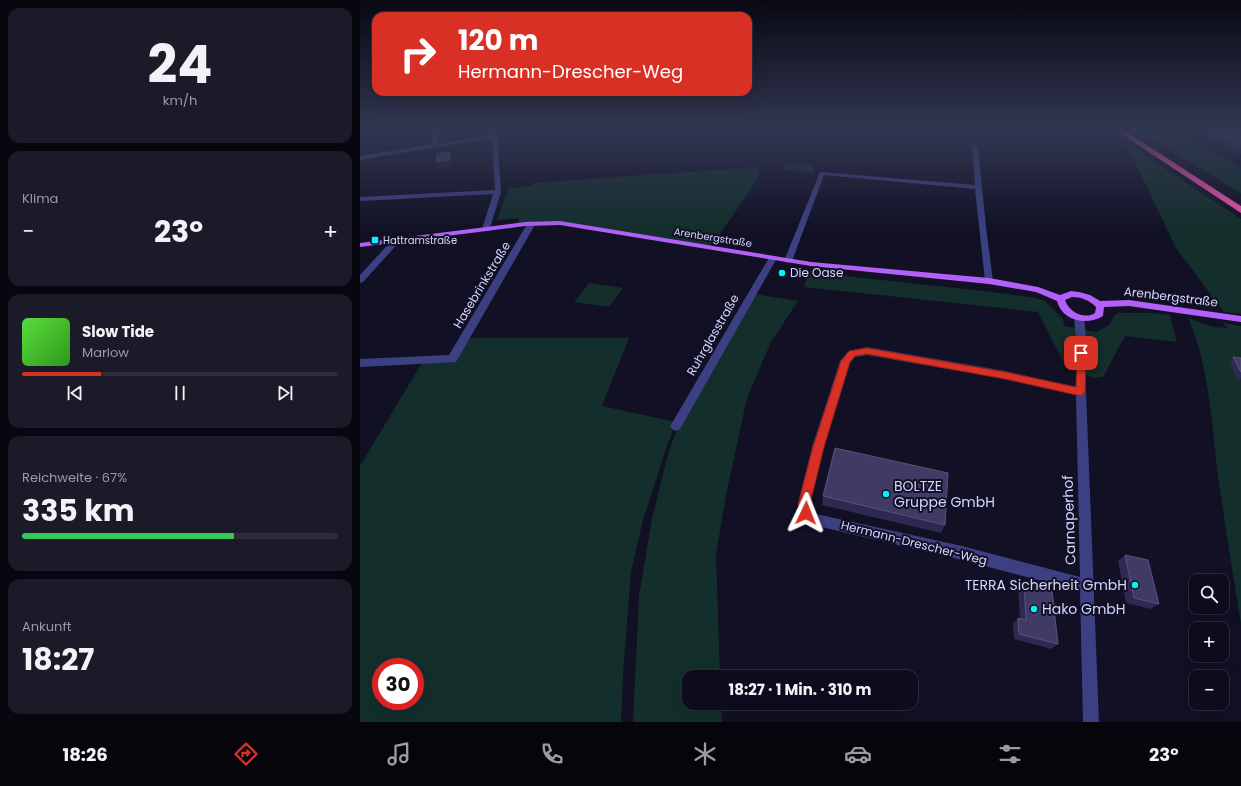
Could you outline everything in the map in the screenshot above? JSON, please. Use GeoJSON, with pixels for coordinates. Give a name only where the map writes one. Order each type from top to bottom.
{"type":"FeatureCollection","features":[{"type":"Feature","properties":{"kind":"highway"},"geometry":{"type":"LineString","coordinates":[[1176,165],[1241,210]]}},
{"type":"Feature","properties":{"kind":"highway"},"geometry":{"type":"LineString","coordinates":[[1177,165],[1241,202]]}},
{"type":"Feature","properties":{"kind":"main road","name":"Arenbergstraße"},"geometry":{"type":"LineString","coordinates":[[360,245],[532,223],[568,224],[788,261],[835,267],[989,281],[1038,290],[1062,299]]}},
{"type":"Feature","properties":{"kind":"main road"},"geometry":{"type":"LineString","coordinates":[[1078,294],[1089,298],[1098,304],[1102,310],[1099,316],[1090,319],[1079,317],[1064,309],[1061,304],[1062,299],[1068,295],[1078,294]]}},
{"type":"Feature","properties":{"kind":"main road","name":"Arenbergstraße"},"geometry":{"type":"LineString","coordinates":[[1098,304],[1137,304],[1241,318]]}},
{"type":"Feature","properties":{"kind":"street"},"geometry":{"type":"LineString","coordinates":[[486,229],[498,192],[497,165]]}},
{"type":"Feature","properties":{"kind":"street"},"geometry":{"type":"LineString","coordinates":[[976,165],[989,281]]}},
{"type":"Feature","properties":{"kind":"street"},"geometry":{"type":"LineString","coordinates":[[788,261],[824,173],[978,187]]}},
{"type":"Feature","properties":{"kind":"street"},"geometry":{"type":"LineString","coordinates":[[360,199],[498,192]]}},
{"type":"Feature","properties":{"kind":"street","name":"Hasebrinkstraße"},"geometry":{"type":"LineString","coordinates":[[360,363],[452,359],[532,223]]}},
{"type":"Feature","properties":{"kind":"street"},"geometry":{"type":"LineString","coordinates":[[360,280],[397,240]]}},
{"type":"Feature","properties":{"kind":"street","name":"Ruhrglasstraße"},"geometry":{"type":"LineString","coordinates":[[676,426],[773,258]]}},
{"type":"Feature","properties":{"kind":"street","name":"Carnaperhof"},"geometry":{"type":"LineString","coordinates":[[1079,317],[1081,340],[1086,586],[1091,722]]}},
{"type":"Feature","properties":{"kind":"street","name":"Hermann-Drescher-Weg"},"geometry":{"type":"LineString","coordinates":[[1081,392],[1005,375],[867,351],[852,354],[845,361],[818,447],[804,504],[806,513],[814,519],[959,553],[1086,586]]}},
{"type":"Feature","properties":{"kind":"green space"},"geometry":{"type":"Polygon","coordinates":[[[785,165],[810,165],[814,166],[814,173],[784,170],[785,165]]]}},
{"type":"Feature","properties":{"kind":"green space"},"geometry":{"type":"Polygon","coordinates":[[[1136,165],[1159,165],[1241,219],[1241,314],[1224,312],[1176,248],[1136,165]]]}},
{"type":"Feature","properties":{"kind":"green space"},"geometry":{"type":"Polygon","coordinates":[[[1194,165],[1235,165],[1241,168],[1241,193],[1194,165]]]}},
{"type":"Feature","properties":{"kind":"green space"},"geometry":{"type":"Polygon","coordinates":[[[759,167],[759,177],[716,240],[708,247],[568,224],[517,225],[519,218],[497,220],[509,188],[531,186],[533,183],[759,167]]]}},
{"type":"Feature","properties":{"kind":"green space"},"geometry":{"type":"Polygon","coordinates":[[[799,271],[1036,298],[1045,301],[1063,319],[1064,326],[1097,332],[1109,325],[1114,316],[1118,313],[1152,313],[1170,315],[1177,342],[1125,336],[1103,377],[1093,378],[1082,372],[1066,367],[1038,312],[804,287],[807,278],[796,275],[799,271]]]}},
{"type":"Feature","properties":{"kind":"green space"},"geometry":{"type":"Polygon","coordinates":[[[589,283],[623,288],[609,307],[574,302],[589,283]]]}},
{"type":"Feature","properties":{"kind":"green space"},"geometry":{"type":"Polygon","coordinates":[[[754,294],[798,301],[771,342],[747,398],[726,495],[716,555],[720,670],[682,670],[682,710],[721,710],[722,722],[633,722],[639,596],[652,519],[669,450],[679,425],[754,294]]]}},
{"type":"Feature","properties":{"kind":"green space"},"geometry":{"type":"Polygon","coordinates":[[[1188,318],[1213,327],[1227,328],[1223,323],[1241,326],[1241,624],[1218,476],[1209,396],[1201,355],[1188,318]]]}},
{"type":"Feature","properties":{"kind":"green space"},"geometry":{"type":"Polygon","coordinates":[[[466,338],[629,338],[602,406],[676,422],[643,520],[631,572],[621,722],[360,722],[360,466],[423,361],[452,360],[466,338]]]}},
{"type":"Feature","properties":{"kind":"building"},"geometry":{"type":"Polygon","coordinates":[[[1233,357],[1241,358],[1241,372],[1233,357]]]}},
{"type":"Feature","properties":{"kind":"building","name":"BOLTZE Gruppe GmbH"},"geometry":{"type":"Polygon","coordinates":[[[835,448],[948,473],[945,525],[823,496],[835,448]]]}},
{"type":"Feature","properties":{"kind":"building"},"geometry":{"type":"Polygon","coordinates":[[[1125,555],[1148,560],[1159,604],[1134,598],[1125,555]]]}},
{"type":"Feature","properties":{"kind":"building","name":"Hako GmbH"},"geometry":{"type":"Polygon","coordinates":[[[1024,583],[1052,590],[1058,644],[1019,634],[1018,618],[1026,620],[1024,583]]]}},
{"type":"Feature","properties":{"kind":"waterway"},"geometry":{"type":"LineString","coordinates":[[1226,165],[1241,173]]}},
{"type":"Feature","properties":{"kind":"place","name":"Hattramstraße"},"geometry":{"type":"Point","coordinates":[375,240]}},
{"type":"Feature","properties":{"kind":"place","name":"Die Oase"},"geometry":{"type":"Point","coordinates":[782,273]}},
{"type":"Feature","properties":{"kind":"place","name":"BOLTZE Gruppe GmbH"},"geometry":{"type":"Point","coordinates":[886,494]}},
{"type":"Feature","properties":{"kind":"place","name":"TERRA Sicherheit GmbH"},"geometry":{"type":"Point","coordinates":[1135,585]}},
{"type":"Feature","properties":{"kind":"place","name":"Hako GmbH"},"geometry":{"type":"Point","coordinates":[1034,609]}},
{"type":"Feature","properties":{"kind":"route"},"geometry":{"type":"LineString","coordinates":[[806,513],[804,504],[818,447],[845,361],[848,356],[858,352],[867,351],[1005,375],[1081,392],[1081,353]]}}]}
